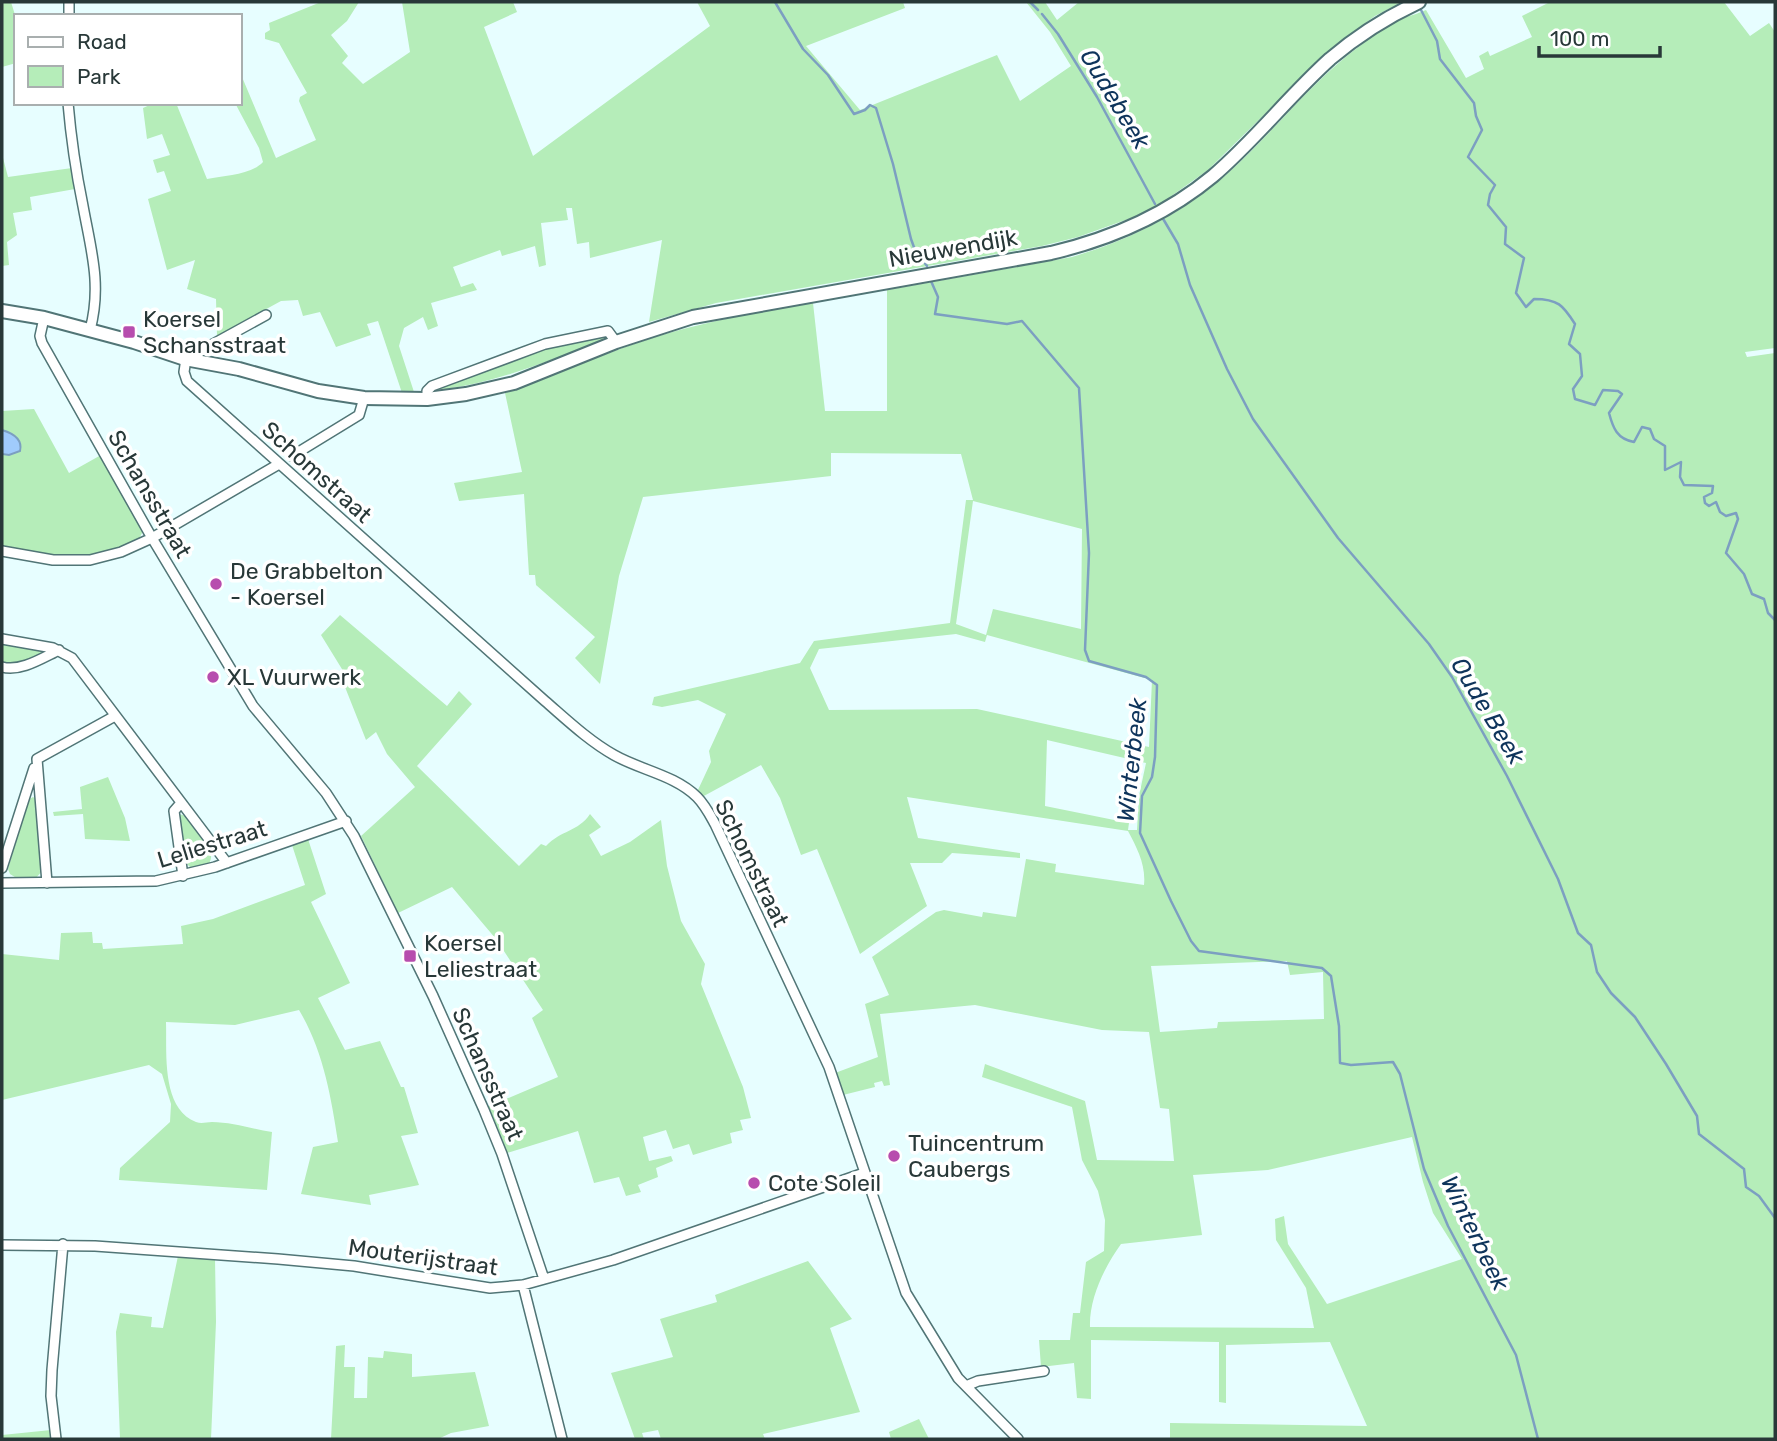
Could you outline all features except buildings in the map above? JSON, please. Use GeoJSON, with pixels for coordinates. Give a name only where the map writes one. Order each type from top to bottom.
{"type":"FeatureCollection","features":[{"type":"Feature","properties":{"kind":"street","name":"Nieuwendijk"},"geometry":{"type":"LineString","coordinates":[[2,311],[44,318],[134,342],[159,345],[318,391],[364,398],[426,400],[466,394],[513,383],[616,342],[693,317],[1051,253],[1094,242],[1122,231],[1162,212],[1200,186],[1237,154],[1335,56],[1364,33],[1419,2]]}},
{"type":"Feature","properties":{"kind":"street"},"geometry":{"type":"LineString","coordinates":[[68,105],[75,166],[96,274],[97,294],[90,330]]}},
{"type":"Feature","properties":{"kind":"street"},"geometry":{"type":"LineString","coordinates":[[189,355],[266,315]]}},
{"type":"Feature","properties":{"kind":"street","name":"Schansstraat"},"geometry":{"type":"LineString","coordinates":[[44,318],[40,336],[42,342],[152,538],[253,706],[327,793],[346,821],[433,996],[484,1110],[502,1154],[544,1279]]}},
{"type":"Feature","properties":{"kind":"street"},"geometry":{"type":"LineString","coordinates":[[426,400],[429,389],[441,382],[562,339],[608,331],[616,342]]}},
{"type":"Feature","properties":{"kind":"street","name":"Schomstraat"},"geometry":{"type":"LineString","coordinates":[[189,355],[184,372],[187,381],[595,744],[630,764],[665,776],[695,795],[702,803],[715,824],[829,1067],[906,1293],[946,1362],[1018,1439]]}},
{"type":"Feature","properties":{"kind":"street"},"geometry":{"type":"LineString","coordinates":[[292,456],[356,417],[362,411],[364,398]]}},
{"type":"Feature","properties":{"kind":"street"},"geometry":{"type":"LineString","coordinates":[[2,551],[53,560],[90,560],[121,552],[152,538],[279,464]]}},
{"type":"Feature","properties":{"kind":"street"},"geometry":{"type":"LineString","coordinates":[[2,639],[59,650],[72,658],[227,863]]}},
{"type":"Feature","properties":{"kind":"street"},"geometry":{"type":"LineString","coordinates":[[2,667],[10,669],[25,666],[59,650]]}},
{"type":"Feature","properties":{"kind":"street"},"geometry":{"type":"LineString","coordinates":[[2,867],[37,759],[115,716]]}},
{"type":"Feature","properties":{"kind":"street"},"geometry":{"type":"LineString","coordinates":[[37,759],[47,883]]}},
{"type":"Feature","properties":{"kind":"street"},"geometry":{"type":"LineString","coordinates":[[181,803],[174,810],[183,876]]}},
{"type":"Feature","properties":{"kind":"street","name":"Leliestraat"},"geometry":{"type":"LineString","coordinates":[[2,883],[156,881],[227,863],[346,821]]}},
{"type":"Feature","properties":{"kind":"street","name":"Mouterijstraat"},"geometry":{"type":"LineString","coordinates":[[2,1245],[63,1244],[354,1266],[490,1288],[523,1285],[613,1260],[864,1173]]}},
{"type":"Feature","properties":{"kind":"street"},"geometry":{"type":"LineString","coordinates":[[56,1439],[51,1396],[63,1244]]}},
{"type":"Feature","properties":{"kind":"street"},"geometry":{"type":"LineString","coordinates":[[523,1285],[562,1439]]}},
{"type":"Feature","properties":{"kind":"street"},"geometry":{"type":"LineString","coordinates":[[966,1386],[978,1381],[1044,1371]]}},
{"type":"Feature","properties":{"kind":"green space"},"geometry":{"type":"Polygon","coordinates":[[[2,2],[11,2],[15,14],[14,64],[2,67],[2,2]]]}},
{"type":"Feature","properties":{"kind":"green space"},"geometry":{"type":"Polygon","coordinates":[[[321,2],[359,2],[347,21],[331,35],[348,56],[342,63],[363,84],[410,52],[402,2],[513,2],[517,12],[484,27],[533,156],[710,26],[697,2],[903,2],[905,8],[806,46],[860,110],[997,55],[1020,101],[1071,66],[1050,32],[1026,2],[1045,2],[1057,20],[1079,2],[1402,2],[1375,16],[1334,46],[1208,170],[1163,202],[1134,217],[1078,237],[1042,246],[716,303],[649,322],[662,240],[590,258],[589,242],[577,244],[572,208],[566,208],[568,220],[541,223],[546,265],[539,267],[535,246],[502,256],[500,250],[453,267],[461,287],[473,283],[477,290],[431,303],[438,326],[428,330],[423,317],[404,328],[399,346],[414,392],[402,393],[378,321],[367,324],[371,335],[336,347],[320,312],[303,316],[298,300],[281,301],[217,336],[216,299],[187,289],[195,260],[167,270],[148,199],[171,191],[164,171],[157,173],[153,160],[170,155],[162,134],[147,139],[143,108],[150,105],[177,105],[207,179],[252,170],[263,162],[259,148],[236,105],[242,105],[242,77],[276,158],[316,140],[299,101],[300,97],[307,93],[279,43],[265,39],[265,33],[270,30],[269,23],[321,2]]]}},
{"type":"Feature","properties":{"kind":"green space"},"geometry":{"type":"Polygon","coordinates":[[[1550,2],[1724,2],[1750,36],[1769,23],[1775,32],[1775,348],[1745,352],[1747,357],[1775,353],[1775,1439],[1170,1439],[1170,1423],[1367,1426],[1330,1342],[1226,1345],[1226,1403],[1219,1402],[1219,1342],[1091,1340],[1091,1399],[1077,1398],[1074,1363],[1041,1367],[1039,1340],[1070,1340],[1073,1313],[1080,1313],[1086,1262],[1104,1251],[1105,1220],[1098,1191],[1082,1160],[1072,1107],[982,1077],[985,1064],[1085,1101],[1097,1160],[1174,1161],[1169,1109],[1160,1108],[1149,1032],[1102,1030],[975,1005],[880,1014],[890,1085],[884,1086],[882,1081],[874,1083],[875,1087],[843,1095],[835,1073],[878,1057],[865,1004],[889,995],[872,957],[936,912],[944,910],[982,917],[983,912],[1016,917],[1026,859],[1056,864],[1055,872],[1144,885],[1138,850],[1128,831],[907,797],[918,838],[1020,853],[1020,858],[952,853],[942,863],[910,863],[927,906],[860,954],[817,849],[801,855],[780,798],[761,765],[702,797],[697,792],[711,762],[709,751],[726,714],[698,700],[662,707],[652,705],[654,697],[800,663],[814,641],[950,623],[966,500],[973,500],[961,454],[831,453],[831,476],[643,497],[619,576],[600,684],[575,658],[595,637],[536,585],[535,575],[529,575],[524,494],[459,501],[454,483],[522,472],[505,393],[623,348],[680,330],[813,303],[825,411],[887,411],[887,290],[1072,257],[1128,237],[1164,219],[1214,185],[1322,78],[1371,37],[1394,22],[1426,10],[1466,78],[1484,69],[1479,56],[1488,51],[1490,56],[1532,37],[1522,16],[1550,2]],[[973,501],[956,624],[986,635],[993,609],[1081,629],[1082,529],[973,501]],[[956,634],[819,649],[810,668],[829,710],[977,709],[1149,747],[1152,680],[987,635],[985,642],[956,634]],[[1047,740],[1045,806],[1129,823],[1128,830],[1137,830],[1139,796],[1146,763],[1047,740]],[[1287,961],[1151,966],[1160,1032],[1217,1028],[1218,1022],[1324,1019],[1323,972],[1290,975],[1287,961]],[[1412,1137],[1268,1170],[1193,1175],[1202,1235],[1121,1244],[1099,1283],[1092,1305],[1090,1327],[1314,1328],[1306,1288],[1276,1240],[1275,1219],[1284,1216],[1288,1244],[1327,1304],[1462,1259],[1433,1213],[1412,1137]]]}},
{"type":"Feature","properties":{"kind":"green space"},"geometry":{"type":"Polygon","coordinates":[[[2,154],[8,177],[72,168],[75,189],[30,197],[32,210],[13,213],[17,235],[7,242],[9,265],[2,266],[2,154]]]}},
{"type":"Feature","properties":{"kind":"green space"},"geometry":{"type":"Polygon","coordinates":[[[603,336],[604,339],[520,371],[455,388],[432,391],[536,350],[603,336]]]}},
{"type":"Feature","properties":{"kind":"green space"},"geometry":{"type":"Polygon","coordinates":[[[34,409],[69,473],[101,455],[143,531],[139,539],[104,552],[71,556],[2,546],[2,411],[34,409]]]}},
{"type":"Feature","properties":{"kind":"green space"},"geometry":{"type":"Polygon","coordinates":[[[340,615],[447,706],[459,691],[472,704],[417,766],[519,866],[541,844],[546,846],[580,824],[590,814],[601,827],[589,835],[601,856],[630,842],[661,820],[667,866],[681,921],[705,964],[701,984],[743,1087],[751,1118],[740,1120],[743,1130],[730,1133],[732,1143],[693,1155],[689,1144],[673,1149],[666,1130],[643,1137],[649,1161],[671,1156],[673,1161],[656,1168],[658,1177],[638,1185],[641,1192],[626,1196],[619,1177],[594,1183],[578,1131],[507,1153],[487,1107],[558,1077],[532,1018],[543,1010],[496,939],[452,887],[398,913],[361,836],[415,787],[387,754],[376,732],[366,740],[341,677],[345,674],[321,635],[340,615]]]}},
{"type":"Feature","properties":{"kind":"green space"},"geometry":{"type":"Polygon","coordinates":[[[2,644],[38,648],[41,655],[22,663],[7,663],[2,661],[2,644]]]}},
{"type":"Feature","properties":{"kind":"green space"},"geometry":{"type":"Polygon","coordinates":[[[108,777],[125,818],[130,841],[85,839],[83,814],[54,816],[53,812],[82,809],[80,787],[108,777]]]}},
{"type":"Feature","properties":{"kind":"green space"},"geometry":{"type":"Polygon","coordinates":[[[33,797],[36,799],[43,870],[35,879],[18,879],[10,874],[8,869],[28,800],[33,797]]]}},
{"type":"Feature","properties":{"kind":"green space"},"geometry":{"type":"Polygon","coordinates":[[[179,814],[186,816],[205,838],[211,851],[209,864],[200,868],[190,867],[184,861],[179,814]]]}},
{"type":"Feature","properties":{"kind":"green space"},"geometry":{"type":"Polygon","coordinates":[[[308,839],[326,894],[311,902],[350,983],[318,998],[345,1050],[380,1041],[401,1087],[404,1087],[418,1133],[401,1136],[419,1185],[369,1195],[371,1205],[301,1194],[313,1147],[338,1142],[320,1057],[299,1010],[235,1025],[166,1022],[168,1078],[171,1092],[185,1115],[198,1123],[227,1123],[272,1132],[267,1190],[119,1180],[120,1168],[170,1122],[171,1104],[162,1074],[149,1065],[2,1100],[2,954],[59,960],[61,933],[92,932],[93,943],[102,943],[103,949],[183,944],[181,926],[213,919],[305,885],[292,845],[308,839]]]}},
{"type":"Feature","properties":{"kind":"green space"},"geometry":{"type":"Polygon","coordinates":[[[178,1256],[215,1258],[216,1322],[211,1439],[120,1439],[116,1332],[120,1313],[152,1317],[151,1327],[163,1328],[178,1256]]]}},
{"type":"Feature","properties":{"kind":"green space"},"geometry":{"type":"Polygon","coordinates":[[[808,1261],[852,1319],[830,1328],[860,1412],[763,1434],[765,1439],[661,1439],[658,1430],[642,1433],[644,1439],[635,1439],[611,1373],[673,1357],[660,1319],[717,1302],[715,1295],[808,1261]]]}},
{"type":"Feature","properties":{"kind":"green space"},"geometry":{"type":"Polygon","coordinates":[[[345,1345],[344,1367],[355,1367],[354,1398],[367,1398],[368,1357],[383,1358],[384,1351],[412,1354],[412,1377],[475,1372],[489,1426],[451,1433],[438,1439],[331,1439],[336,1346],[345,1345]]]}},
{"type":"Feature","properties":{"kind":"green space"},"geometry":{"type":"Polygon","coordinates":[[[919,1419],[929,1439],[891,1439],[889,1432],[919,1419]]]}},
{"type":"Feature","properties":{"kind":"green space"},"geometry":{"type":"Polygon","coordinates":[[[51,1430],[53,1439],[2,1439],[2,1435],[51,1430]]]}},
{"type":"Feature","properties":{"kind":"water"},"geometry":{"type":"Polygon","coordinates":[[[2,430],[18,440],[20,451],[9,455],[2,454],[2,430]]]}},
{"type":"Feature","properties":{"kind":"waterway","name":"Winterbeek"},"geometry":{"type":"LineString","coordinates":[[775,2],[803,49],[828,75],[854,114],[870,105],[876,108],[911,239],[915,250],[927,266]]}},
{"type":"Feature","properties":{"kind":"waterway","name":"Oudebeek"},"geometry":{"type":"LineString","coordinates":[[1030,2],[1038,10]]}},
{"type":"Feature","properties":{"kind":"waterway"},"geometry":{"type":"LineString","coordinates":[[1420,8],[1437,41],[1440,59],[1474,103],[1482,130],[1468,157],[1495,185],[1488,205],[1506,227],[1505,244],[1524,258],[1516,293],[1526,307],[1534,299],[1559,304],[1575,324],[1569,344],[1580,354],[1582,376],[1573,389],[1575,399],[1595,405],[1603,390],[1618,391],[1622,394],[1609,413],[1614,428],[1620,435],[1634,442],[1642,427],[1650,429],[1654,439],[1665,446],[1665,470],[1681,462],[1680,477],[1684,485],[1713,486],[1712,493],[1704,497],[1705,503],[1709,506],[1716,502],[1720,512],[1726,516],[1736,513],[1738,519],[1726,553],[1744,574],[1752,594],[1764,599],[1768,613],[1775,620]]}},
{"type":"Feature","properties":{"kind":"waterway","name":"Oudebeek"},"geometry":{"type":"LineString","coordinates":[[1042,14],[1058,34],[1097,97],[1155,204]]}},
{"type":"Feature","properties":{"kind":"waterway","name":"Oude Beek"},"geometry":{"type":"LineString","coordinates":[[1162,217],[1178,244],[1190,285],[1227,369],[1253,419],[1338,538],[1429,644],[1452,677],[1507,776],[1558,879],[1578,933],[1591,945],[1597,972],[1611,993],[1635,1017],[1666,1064],[1697,1116],[1699,1134],[1744,1169],[1746,1187],[1759,1196],[1775,1218]]}},
{"type":"Feature","properties":{"kind":"waterway","name":"Winterbeek"},"geometry":{"type":"LineString","coordinates":[[931,281],[938,297],[935,314],[1007,324],[1022,321],[1079,388],[1089,553],[1085,650],[1089,661],[1146,677],[1157,685],[1155,757],[1152,777],[1142,796],[1140,833],[1171,901],[1199,951],[1322,968],[1331,976],[1339,1026],[1340,1063],[1351,1065],[1393,1062],[1400,1074],[1424,1169],[1448,1226],[1516,1355],[1538,1439]]}},
{"type":"Feature","properties":{"kind":"place","name":"Koersel Schansstraat"},"geometry":{"type":"Point","coordinates":[129,332]}},
{"type":"Feature","properties":{"kind":"place","name":"De Grabbelton - Koersel"},"geometry":{"type":"Point","coordinates":[216,584]}},
{"type":"Feature","properties":{"kind":"place","name":"XL Vuurwerk"},"geometry":{"type":"Point","coordinates":[213,677]}},
{"type":"Feature","properties":{"kind":"place","name":"Koersel Leliestraat"},"geometry":{"type":"Point","coordinates":[410,956]}},
{"type":"Feature","properties":{"kind":"place","name":"Tuincentrum Caubergs"},"geometry":{"type":"Point","coordinates":[894,1156]}},
{"type":"Feature","properties":{"kind":"place","name":"Cote Soleil"},"geometry":{"type":"Point","coordinates":[754,1183]}}]}
